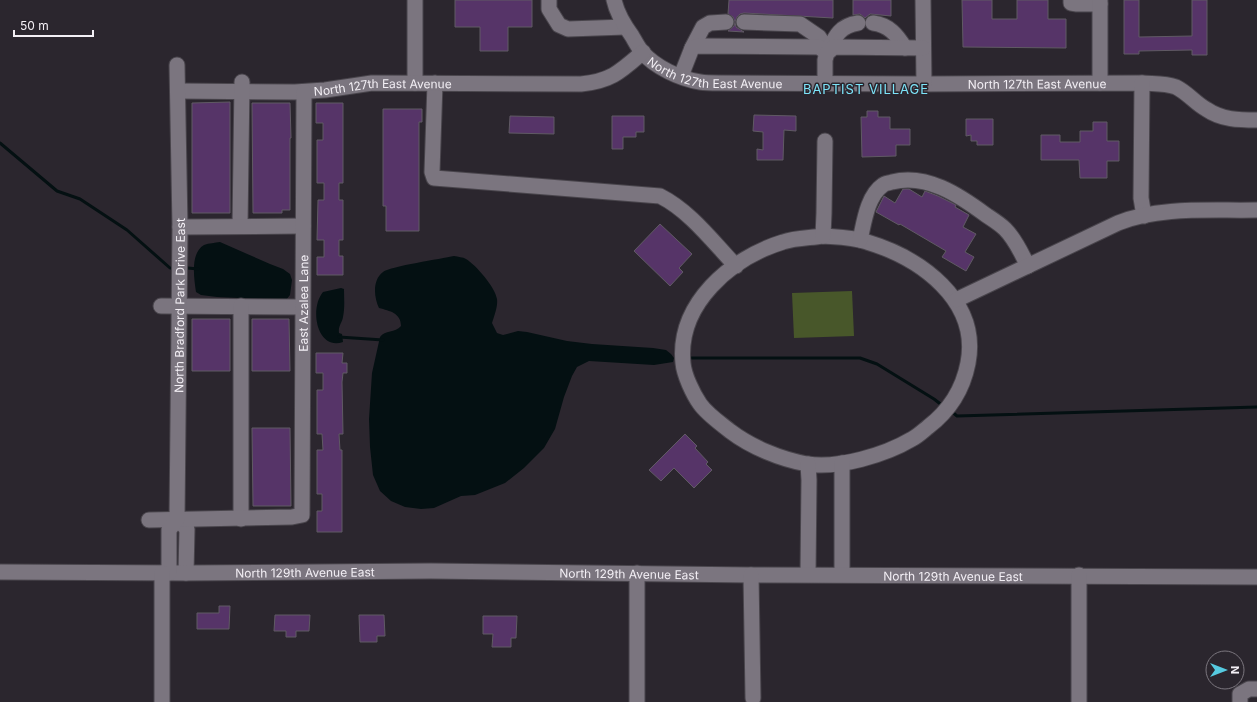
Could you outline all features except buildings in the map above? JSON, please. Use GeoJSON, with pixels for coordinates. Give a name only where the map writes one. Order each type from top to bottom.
{"type":"FeatureCollection","features":[{"type":"Feature","properties":{"kind":"street"},"geometry":{"type":"LineString","coordinates":[[415,0],[415,83]]}},
{"type":"Feature","properties":{"kind":"street"},"geometry":{"type":"LineString","coordinates":[[549,0],[550,9],[559,25],[568,29],[625,27]]}},
{"type":"Feature","properties":{"kind":"street"},"geometry":{"type":"LineString","coordinates":[[614,0],[616,10],[625,27],[643,52]]}},
{"type":"Feature","properties":{"kind":"street"},"geometry":{"type":"LineString","coordinates":[[923,0],[924,84]]}},
{"type":"Feature","properties":{"kind":"street"},"geometry":{"type":"LineString","coordinates":[[1071,0],[1071,2],[1077,4],[1100,2],[1100,83]]}},
{"type":"Feature","properties":{"kind":"street"},"geometry":{"type":"LineString","coordinates":[[681,76],[692,48],[703,27],[710,23],[726,22]]}},
{"type":"Feature","properties":{"kind":"street"},"geometry":{"type":"LineString","coordinates":[[744,22],[800,24],[819,37],[828,52]]}},
{"type":"Feature","properties":{"kind":"street"},"geometry":{"type":"LineString","coordinates":[[825,83],[825,60],[836,34],[850,25],[858,24]]}},
{"type":"Feature","properties":{"kind":"street"},"geometry":{"type":"LineString","coordinates":[[874,24],[882,24],[888,28],[898,36],[905,48]]}},
{"type":"Feature","properties":{"kind":"street"},"geometry":{"type":"LineString","coordinates":[[692,48],[698,46],[819,47],[828,52]]}},
{"type":"Feature","properties":{"kind":"street"},"geometry":{"type":"LineString","coordinates":[[828,52],[834,46],[923,48]]}},
{"type":"Feature","properties":{"kind":"street","name":"North 127th East Avenue"},"geometry":{"type":"LineString","coordinates":[[178,91],[242,86],[304,92],[344,88],[372,83],[581,84],[608,79],[620,72],[643,52],[656,64],[681,76],[699,82],[1162,84],[1175,87],[1190,95],[1206,109],[1229,119],[1257,120]]}},
{"type":"Feature","properties":{"kind":"street","name":"North Bradford Park Drive East"},"geometry":{"type":"LineString","coordinates":[[162,702],[165,573],[169,530],[177,519],[180,227],[177,65]]}},
{"type":"Feature","properties":{"kind":"street"},"geometry":{"type":"LineString","coordinates":[[435,83],[432,172],[434,178],[660,196],[671,202],[686,214],[736,266]]}},
{"type":"Feature","properties":{"kind":"street"},"geometry":{"type":"LineString","coordinates":[[1142,83],[1141,198],[1144,216]]}},
{"type":"Feature","properties":{"kind":"street"},"geometry":{"type":"LineString","coordinates":[[240,226],[242,86]]}},
{"type":"Feature","properties":{"kind":"street","name":"East Azalea Lane"},"geometry":{"type":"LineString","coordinates":[[241,519],[292,518],[302,514],[304,92]]}},
{"type":"Feature","properties":{"kind":"street"},"geometry":{"type":"LineString","coordinates":[[823,236],[825,141]]}},
{"type":"Feature","properties":{"kind":"street"},"geometry":{"type":"LineString","coordinates":[[860,240],[872,199],[877,191],[884,184],[902,179],[912,179],[929,182],[946,189],[981,211],[1005,229],[1016,241],[1028,266]]}},
{"type":"Feature","properties":{"kind":"street"},"geometry":{"type":"LineString","coordinates":[[956,300],[1118,223],[1133,218],[1178,211],[1257,210]]}},
{"type":"Feature","properties":{"kind":"street"},"geometry":{"type":"LineString","coordinates":[[180,227],[303,226]]}},
{"type":"Feature","properties":{"kind":"street"},"geometry":{"type":"LineString","coordinates":[[823,236],[860,240],[894,251],[928,272],[956,300],[963,313],[968,335],[968,359],[965,375],[951,404],[940,418],[913,439],[875,455],[842,463],[808,464],[785,458],[759,448],[741,439],[722,425],[701,406],[692,389],[683,359],[685,333],[695,307],[716,281],[743,260],[766,248],[785,241],[823,236]]}},
{"type":"Feature","properties":{"kind":"street"},"geometry":{"type":"LineString","coordinates":[[161,306],[302,307]]}},
{"type":"Feature","properties":{"kind":"street"},"geometry":{"type":"LineString","coordinates":[[149,520],[241,519],[241,306]]}},
{"type":"Feature","properties":{"kind":"street"},"geometry":{"type":"LineString","coordinates":[[842,463],[842,574]]}},
{"type":"Feature","properties":{"kind":"street"},"geometry":{"type":"LineString","coordinates":[[808,464],[808,574]]}},
{"type":"Feature","properties":{"kind":"street"},"geometry":{"type":"LineString","coordinates":[[177,519],[187,529],[186,573]]}},
{"type":"Feature","properties":{"kind":"street","name":"North 129th Avenue East"},"geometry":{"type":"LineString","coordinates":[[0,572],[186,573],[424,571],[751,575],[842,574],[1257,577]]}},
{"type":"Feature","properties":{"kind":"street"},"geometry":{"type":"LineString","coordinates":[[637,573],[637,702]]}},
{"type":"Feature","properties":{"kind":"street"},"geometry":{"type":"LineString","coordinates":[[751,575],[753,698]]}},
{"type":"Feature","properties":{"kind":"street"},"geometry":{"type":"LineString","coordinates":[[1079,575],[1079,702]]}},
{"type":"Feature","properties":{"kind":"street"},"geometry":{"type":"LineString","coordinates":[[1240,702],[1240,694],[1249,688],[1257,689]]}},
{"type":"Feature","properties":{"kind":"green space"},"geometry":{"type":"Polygon","coordinates":[[[852,291],[854,336],[794,338],[792,293],[852,291]]]}},
{"type":"Feature","properties":{"kind":"shaded area"},"geometry":{"type":"Polygon","coordinates":[[[220,242],[283,269],[290,274],[292,280],[290,295],[286,300],[217,297],[201,295],[196,292],[194,266],[197,254],[204,245],[220,242]]]}},
{"type":"Feature","properties":{"kind":"shaded area"},"geometry":{"type":"Polygon","coordinates":[[[454,256],[466,259],[480,271],[496,294],[496,311],[492,323],[497,333],[503,335],[518,331],[567,341],[653,348],[666,350],[674,358],[673,362],[654,365],[589,361],[577,367],[564,397],[555,429],[544,448],[524,468],[505,483],[475,495],[461,496],[434,508],[421,509],[405,507],[391,501],[380,491],[373,475],[369,419],[372,373],[380,337],[385,333],[396,330],[401,326],[401,322],[397,315],[379,308],[375,289],[379,275],[383,272],[406,265],[454,256]]]}},
{"type":"Feature","properties":{"kind":"shaded area"},"geometry":{"type":"Polygon","coordinates":[[[341,288],[344,289],[344,307],[339,333],[342,334],[343,342],[334,343],[327,340],[322,335],[318,327],[316,318],[317,308],[319,299],[323,292],[341,288]]]}},
{"type":"Feature","properties":{"kind":"waterway"},"geometry":{"type":"LineString","coordinates":[[0,143],[57,191],[80,199],[127,230],[170,268]]}},
{"type":"Feature","properties":{"kind":"waterway"},"geometry":{"type":"LineString","coordinates":[[188,268],[198,269]]}},
{"type":"Feature","properties":{"kind":"waterway"},"geometry":{"type":"LineString","coordinates":[[339,337],[383,340]]}},
{"type":"Feature","properties":{"kind":"waterway"},"geometry":{"type":"LineString","coordinates":[[688,358],[860,358],[877,364],[943,406]]}},
{"type":"Feature","properties":{"kind":"waterway"},"geometry":{"type":"LineString","coordinates":[[951,411],[957,416],[1257,407]]}},
{"type":"Feature","properties":{"kind":"district","name":"BAPTIST VILLAGE"},"geometry":{"type":"Point","coordinates":[866,89]}}]}
